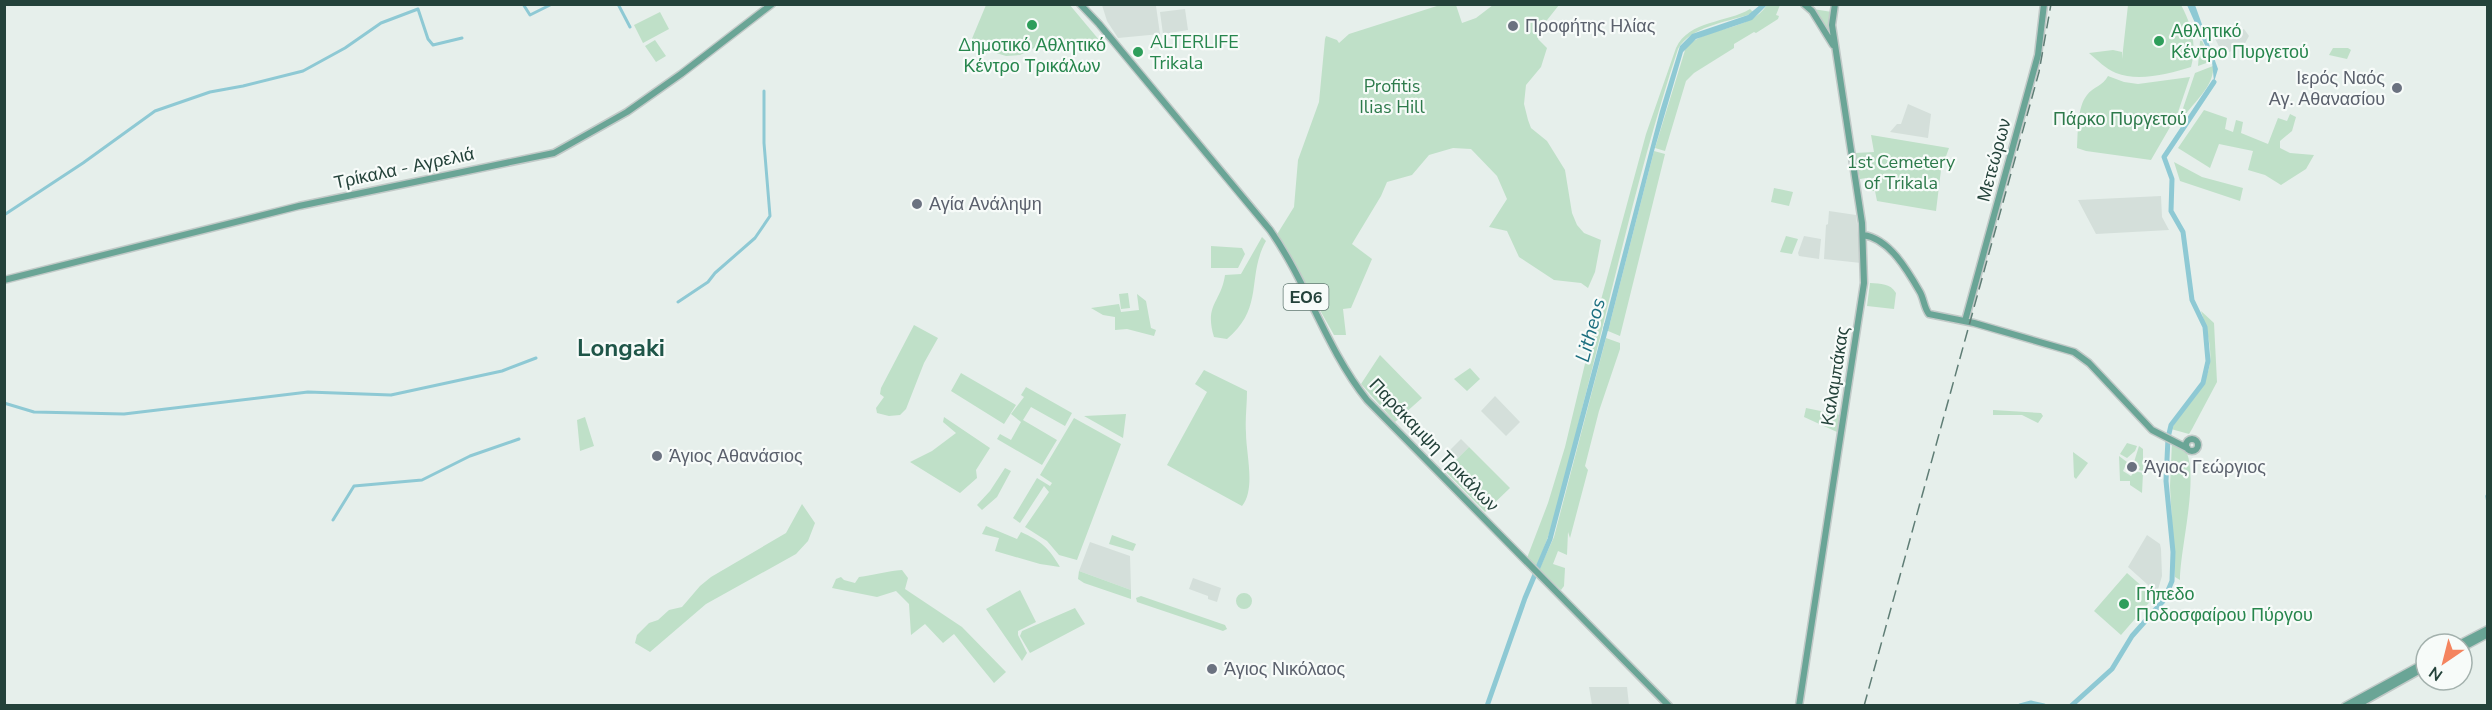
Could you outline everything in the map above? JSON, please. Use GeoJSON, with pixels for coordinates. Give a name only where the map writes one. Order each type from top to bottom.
{"type":"FeatureCollection","features":[{"type":"Feature","properties":{"kind":"main road","name":"Τρίκαλα - Αγρελιά"},"geometry":{"type":"LineString","coordinates":[[4,280],[320,201],[554,153],[627,112],[772,4]]}},
{"type":"Feature","properties":{"kind":"main road","name":"ΕΟ6"},"geometry":{"type":"LineString","coordinates":[[1080,4],[1099,24]]}},
{"type":"Feature","properties":{"kind":"main road","name":"Παράκαμψη Τρικάλων"},"geometry":{"type":"LineString","coordinates":[[1086,4],[1099,24],[1270,230],[1285,254],[1336,353],[1367,400],[1669,705]]}},
{"type":"Feature","properties":{"kind":"main road"},"geometry":{"type":"LineString","coordinates":[[1804,4],[1816,17],[1836,51]]}},
{"type":"Feature","properties":{"kind":"main road","name":"Καλαμπάκας"},"geometry":{"type":"LineString","coordinates":[[1799,705],[1862,302],[1865,266],[1863,235],[1832,22],[1835,4]]}},
{"type":"Feature","properties":{"kind":"main road","name":"Μετεώρων"},"geometry":{"type":"LineString","coordinates":[[1965,321],[2038,55],[2044,4]]}},
{"type":"Feature","properties":{"kind":"main road"},"geometry":{"type":"LineString","coordinates":[[1863,235],[1875,238],[1892,252],[1919,291],[1928,314],[1965,321],[2061,346],[2077,353],[2152,430],[2188,445]]}},
{"type":"Feature","properties":{"kind":"main road"},"geometry":{"type":"LineString","coordinates":[[2345,705],[2414,668]]}},
{"type":"Feature","properties":{"kind":"main road"},"geometry":{"type":"LineString","coordinates":[[2356,705],[2414,674]]}},
{"type":"Feature","properties":{"kind":"shaded area"},"geometry":{"type":"Polygon","coordinates":[[[1102,4],[1168,5],[1156,6],[1160,34],[1118,38],[1107,21],[1102,4]]]}},
{"type":"Feature","properties":{"kind":"shaded area"},"geometry":{"type":"Polygon","coordinates":[[[1185,9],[1188,30],[1163,34],[1160,12],[1185,9]]]}},
{"type":"Feature","properties":{"kind":"shaded area"},"geometry":{"type":"Polygon","coordinates":[[[2224,25],[2231,35],[2244,29],[2249,36],[2244,45],[2223,55],[2212,32],[2224,25]]]}},
{"type":"Feature","properties":{"kind":"shaded area"},"geometry":{"type":"Polygon","coordinates":[[[1908,104],[1931,114],[1928,138],[1890,132],[1897,124],[1901,124],[1908,104]]]}},
{"type":"Feature","properties":{"kind":"shaded area"},"geometry":{"type":"Polygon","coordinates":[[[2161,196],[2162,217],[2169,230],[2096,234],[2078,200],[2161,196]]]}},
{"type":"Feature","properties":{"kind":"shaded area"},"geometry":{"type":"Polygon","coordinates":[[[1829,211],[1856,215],[1861,263],[1824,259],[1829,211]]]}},
{"type":"Feature","properties":{"kind":"shaded area"},"geometry":{"type":"Polygon","coordinates":[[[1804,236],[1821,239],[1819,259],[1799,256],[1804,236]]]}},
{"type":"Feature","properties":{"kind":"shaded area"},"geometry":{"type":"Polygon","coordinates":[[[1495,396],[1520,422],[1506,436],[1481,411],[1495,396]]]}},
{"type":"Feature","properties":{"kind":"shaded area"},"geometry":{"type":"Polygon","coordinates":[[[1461,439],[1469,447],[1458,458],[1450,450],[1461,439]]]}},
{"type":"Feature","properties":{"kind":"shaded area"},"geometry":{"type":"Polygon","coordinates":[[[2147,535],[2160,544],[2161,549],[2162,576],[2157,593],[2128,567],[2147,535]]]}},
{"type":"Feature","properties":{"kind":"shaded area"},"geometry":{"type":"Polygon","coordinates":[[[1090,542],[1130,556],[1131,590],[1079,571],[1090,542]]]}},
{"type":"Feature","properties":{"kind":"shaded area"},"geometry":{"type":"Polygon","coordinates":[[[1193,578],[1221,588],[1217,602],[1189,589],[1193,578]]]}},
{"type":"Feature","properties":{"kind":"shaded area"},"geometry":{"type":"Polygon","coordinates":[[[1589,687],[1627,687],[1629,705],[1592,705],[1589,687]]]}},
{"type":"Feature","properties":{"kind":"green space","name":"Δημοτικό Αθλητικό Κέντρο Τρικάλων"},"geometry":{"type":"Polygon","coordinates":[[[1069,4],[1105,47],[1036,47],[1020,55],[1006,56],[983,49],[971,41],[986,5],[1069,4]]]}},
{"type":"Feature","properties":{"kind":"green space","name":"Profitis Ilias Hill"},"geometry":{"type":"Polygon","coordinates":[[[1440,5],[1456,5],[1462,23],[1476,18],[1493,5],[1559,5],[1540,29],[1538,39],[1547,48],[1541,67],[1526,85],[1524,104],[1531,128],[1547,141],[1565,170],[1572,213],[1577,225],[1584,233],[1601,240],[1595,272],[1588,288],[1581,283],[1554,280],[1519,257],[1507,231],[1489,227],[1507,199],[1497,176],[1471,149],[1453,148],[1429,155],[1412,175],[1387,182],[1352,244],[1372,259],[1351,308],[1343,309],[1346,335],[1334,335],[1276,236],[1294,207],[1298,160],[1319,102],[1325,39],[1326,36],[1339,43],[1349,34],[1440,5]]]}},
{"type":"Feature","properties":{"kind":"green space"},"geometry":{"type":"Polygon","coordinates":[[[1767,5],[1780,5],[1776,15],[1779,16],[1778,19],[1734,44],[1734,48],[1694,73],[1686,81],[1665,151],[1655,148],[1686,47],[1706,35],[1750,20],[1767,5]]]}},
{"type":"Feature","properties":{"kind":"green space","name":"Αθλητικό Κέντρο Πυργετού"},"geometry":{"type":"Polygon","coordinates":[[[2128,5],[2181,5],[2192,35],[2194,51],[2191,67],[2154,76],[2125,76],[2109,69],[2089,53],[2113,50],[2122,52],[2122,59],[2128,5]]]}},
{"type":"Feature","properties":{"kind":"green space"},"geometry":{"type":"Polygon","coordinates":[[[1750,9],[1753,12],[1748,15],[1719,23],[1691,35],[1678,49],[1639,180],[1557,507],[1536,567],[1527,558],[1548,503],[1565,447],[1595,322],[1646,134],[1676,48],[1682,39],[1699,27],[1750,9]]]}},
{"type":"Feature","properties":{"kind":"green space"},"geometry":{"type":"Polygon","coordinates":[[[1813,9],[1832,12],[1831,35],[1813,9]]]}},
{"type":"Feature","properties":{"kind":"green space"},"geometry":{"type":"Polygon","coordinates":[[[660,12],[669,29],[643,43],[634,25],[660,12]]]}},
{"type":"Feature","properties":{"kind":"green space"},"geometry":{"type":"Polygon","coordinates":[[[655,40],[666,56],[656,62],[645,46],[655,40]]]}},
{"type":"Feature","properties":{"kind":"green space"},"geometry":{"type":"Polygon","coordinates":[[[2200,41],[2212,61],[2198,66],[2200,41]]]}},
{"type":"Feature","properties":{"kind":"green space"},"geometry":{"type":"Polygon","coordinates":[[[2333,48],[2351,50],[2347,59],[2329,55],[2333,48]]]}},
{"type":"Feature","properties":{"kind":"green space"},"geometry":{"type":"Polygon","coordinates":[[[2213,66],[2213,74],[2206,88],[2181,121],[2179,120],[2195,73],[2213,66]]]}},
{"type":"Feature","properties":{"kind":"green space","name":"Πάρκο Πυργετού"},"geometry":{"type":"Polygon","coordinates":[[[2108,76],[2138,84],[2190,77],[2177,115],[2151,160],[2077,148],[2081,106],[2089,92],[2108,76]]]}},
{"type":"Feature","properties":{"kind":"green space"},"geometry":{"type":"Polygon","coordinates":[[[2204,110],[2227,118],[2225,129],[2233,132],[2236,120],[2243,122],[2241,133],[2268,144],[2278,118],[2287,121],[2290,114],[2296,117],[2292,131],[2280,141],[2280,148],[2290,153],[2314,155],[2306,169],[2281,185],[2265,175],[2248,170],[2253,151],[2219,144],[2210,168],[2178,148],[2204,110]]]}},
{"type":"Feature","properties":{"kind":"green space","name":"1st Cemetery of Trikala"},"geometry":{"type":"Polygon","coordinates":[[[1871,135],[1949,148],[1941,170],[1936,211],[1877,201],[1875,191],[1869,191],[1866,178],[1860,179],[1855,153],[1874,152],[1871,135]]]}},
{"type":"Feature","properties":{"kind":"green space"},"geometry":{"type":"Polygon","coordinates":[[[1654,151],[1665,154],[1620,336],[1608,331],[1654,151]]]}},
{"type":"Feature","properties":{"kind":"green space"},"geometry":{"type":"Polygon","coordinates":[[[2174,162],[2202,177],[2243,188],[2240,201],[2180,181],[2174,162]]]}},
{"type":"Feature","properties":{"kind":"green space"},"geometry":{"type":"Polygon","coordinates":[[[1774,188],[1793,192],[1789,206],[1771,202],[1774,188]]]}},
{"type":"Feature","properties":{"kind":"green space"},"geometry":{"type":"Polygon","coordinates":[[[1786,236],[1798,239],[1792,254],[1780,252],[1786,236]]]}},
{"type":"Feature","properties":{"kind":"green space"},"geometry":{"type":"Polygon","coordinates":[[[1262,237],[1266,241],[1260,254],[1251,303],[1246,315],[1239,327],[1227,339],[1214,337],[1211,326],[1212,310],[1225,275],[1241,274],[1262,237]]]}},
{"type":"Feature","properties":{"kind":"green space"},"geometry":{"type":"Polygon","coordinates":[[[1211,246],[1242,248],[1245,254],[1238,268],[1211,268],[1211,246]]]}},
{"type":"Feature","properties":{"kind":"green space"},"geometry":{"type":"Polygon","coordinates":[[[1870,283],[1885,285],[1894,290],[1896,293],[1894,309],[1867,306],[1870,283]]]}},
{"type":"Feature","properties":{"kind":"green space"},"geometry":{"type":"Polygon","coordinates":[[[1128,293],[1130,308],[1121,309],[1119,294],[1128,293]]]}},
{"type":"Feature","properties":{"kind":"green space"},"geometry":{"type":"Polygon","coordinates":[[[1137,294],[1146,301],[1151,328],[1156,330],[1154,336],[1127,329],[1115,330],[1115,317],[1103,315],[1091,308],[1119,304],[1121,312],[1139,310],[1137,294]]]}},
{"type":"Feature","properties":{"kind":"green space"},"geometry":{"type":"Polygon","coordinates":[[[2201,311],[2214,323],[2217,382],[2189,434],[2171,429],[2207,375],[2210,349],[2201,311]]]}},
{"type":"Feature","properties":{"kind":"green space"},"geometry":{"type":"Polygon","coordinates":[[[914,325],[938,338],[924,363],[906,409],[900,415],[889,416],[877,413],[876,408],[884,397],[880,394],[881,388],[914,325]]]}},
{"type":"Feature","properties":{"kind":"green space"},"geometry":{"type":"Polygon","coordinates":[[[1606,338],[1620,343],[1620,349],[1599,411],[1585,466],[1588,470],[1570,538],[1568,532],[1567,555],[1558,551],[1553,564],[1565,568],[1564,586],[1561,590],[1539,570],[1554,537],[1606,338]]]}},
{"type":"Feature","properties":{"kind":"green space"},"geometry":{"type":"Polygon","coordinates":[[[1380,355],[1422,398],[1395,422],[1361,384],[1380,355]]]}},
{"type":"Feature","properties":{"kind":"green space"},"geometry":{"type":"Polygon","coordinates":[[[1470,368],[1480,379],[1467,391],[1454,379],[1470,368]]]}},
{"type":"Feature","properties":{"kind":"green space"},"geometry":{"type":"Polygon","coordinates":[[[1204,370],[1247,391],[1246,441],[1249,490],[1242,506],[1167,465],[1207,392],[1195,384],[1204,370]]]}},
{"type":"Feature","properties":{"kind":"green space"},"geometry":{"type":"Polygon","coordinates":[[[961,373],[1016,405],[1004,424],[951,391],[961,373]]]}},
{"type":"Feature","properties":{"kind":"green space"},"geometry":{"type":"Polygon","coordinates":[[[1026,387],[1072,413],[1065,426],[1031,407],[1023,420],[1057,440],[1042,465],[997,439],[1000,434],[1011,440],[1021,422],[1011,414],[1024,397],[1021,395],[1026,387]]]}},
{"type":"Feature","properties":{"kind":"green space"},"geometry":{"type":"Polygon","coordinates":[[[1806,408],[1840,415],[1837,432],[1804,417],[1806,408]]]}},
{"type":"Feature","properties":{"kind":"green space"},"geometry":{"type":"Polygon","coordinates":[[[1993,410],[2041,413],[2043,416],[2038,423],[2022,415],[1993,415],[1993,410]]]}},
{"type":"Feature","properties":{"kind":"green space"},"geometry":{"type":"Polygon","coordinates":[[[1126,414],[1123,438],[1084,416],[1126,414]]]}},
{"type":"Feature","properties":{"kind":"green space"},"geometry":{"type":"Polygon","coordinates":[[[585,417],[594,446],[580,451],[577,420],[585,417]]]}},
{"type":"Feature","properties":{"kind":"green space"},"geometry":{"type":"Polygon","coordinates":[[[944,417],[990,448],[976,470],[977,478],[960,493],[910,462],[932,451],[956,433],[943,422],[944,417]]]}},
{"type":"Feature","properties":{"kind":"green space"},"geometry":{"type":"Polygon","coordinates":[[[1074,418],[1121,444],[1077,560],[1059,555],[1047,541],[1025,527],[1049,492],[1044,486],[1020,523],[1013,518],[1037,478],[1050,486],[1052,483],[1040,475],[1074,418]]]}},
{"type":"Feature","properties":{"kind":"green space"},"geometry":{"type":"Polygon","coordinates":[[[2172,442],[2185,449],[2191,476],[2180,580],[2175,577],[2170,486],[2172,442]]]}},
{"type":"Feature","properties":{"kind":"green space"},"geometry":{"type":"Polygon","coordinates":[[[2127,443],[2137,446],[2127,458],[2120,454],[2127,443]]]}},
{"type":"Feature","properties":{"kind":"green space"},"geometry":{"type":"Polygon","coordinates":[[[2139,446],[2143,449],[2143,471],[2139,470],[2140,467],[2134,462],[2139,446]]]}},
{"type":"Feature","properties":{"kind":"green space"},"geometry":{"type":"Polygon","coordinates":[[[1469,447],[1510,488],[1485,512],[1445,471],[1469,447]]]}},
{"type":"Feature","properties":{"kind":"green space"},"geometry":{"type":"Polygon","coordinates":[[[2073,452],[2088,463],[2076,479],[2074,477],[2073,452]]]}},
{"type":"Feature","properties":{"kind":"green space"},"geometry":{"type":"Polygon","coordinates":[[[2119,456],[2127,462],[2123,471],[2131,476],[2135,471],[2143,473],[2142,493],[2130,485],[2130,481],[2120,481],[2119,456]]]}},
{"type":"Feature","properties":{"kind":"green space"},"geometry":{"type":"Polygon","coordinates":[[[1005,468],[1011,471],[997,497],[982,510],[977,505],[990,491],[1005,468]]]}},
{"type":"Feature","properties":{"kind":"green space"},"geometry":{"type":"Polygon","coordinates":[[[802,504],[815,523],[808,541],[796,554],[706,604],[650,652],[635,643],[637,635],[649,623],[658,620],[669,610],[682,607],[711,577],[786,533],[802,504]]]}},
{"type":"Feature","properties":{"kind":"green space"},"geometry":{"type":"Polygon","coordinates":[[[986,526],[1017,539],[1021,532],[1034,539],[1048,550],[1060,567],[1040,564],[995,551],[999,538],[982,534],[986,526]]]}},
{"type":"Feature","properties":{"kind":"green space"},"geometry":{"type":"Polygon","coordinates":[[[1112,535],[1136,544],[1133,551],[1109,544],[1112,535]]]}},
{"type":"Feature","properties":{"kind":"green space"},"geometry":{"type":"Polygon","coordinates":[[[902,570],[908,578],[905,589],[962,627],[1006,672],[994,683],[954,634],[943,643],[925,624],[911,635],[909,604],[896,591],[877,597],[832,588],[836,579],[841,577],[855,583],[859,577],[902,570]]]}},
{"type":"Feature","properties":{"kind":"green space"},"geometry":{"type":"Polygon","coordinates":[[[1079,571],[1131,590],[1131,599],[1084,583],[1078,579],[1079,571]]]}},
{"type":"Feature","properties":{"kind":"green space","name":"Γήπεδο Ποδοσφαίρου Πύργου"},"geometry":{"type":"Polygon","coordinates":[[[2127,573],[2154,597],[2121,635],[2094,611],[2127,573]]]}},
{"type":"Feature","properties":{"kind":"green space"},"geometry":{"type":"Polygon","coordinates":[[[1020,590],[1036,622],[1018,631],[1027,653],[1022,661],[986,609],[1020,590]]]}},
{"type":"Feature","properties":{"kind":"green space"},"geometry":{"type":"Polygon","coordinates":[[[1244,593],[1250,595],[1252,601],[1250,607],[1244,609],[1238,607],[1236,601],[1238,595],[1244,593]]]}},
{"type":"Feature","properties":{"kind":"green space"},"geometry":{"type":"Polygon","coordinates":[[[1141,596],[1225,625],[1227,629],[1223,631],[1137,602],[1136,598],[1141,596]]]}},
{"type":"Feature","properties":{"kind":"green space"},"geometry":{"type":"Polygon","coordinates":[[[1075,608],[1085,624],[1030,653],[1020,636],[1022,631],[1075,608]]]}},
{"type":"Feature","properties":{"kind":"water","name":"Litheos"},"geometry":{"type":"Polygon","coordinates":[[[1760,5],[1767,5],[1752,20],[1696,39],[1683,52],[1654,151],[1608,331],[1603,329],[1660,111],[1680,46],[1692,34],[1748,15],[1760,5]]]}},
{"type":"Feature","properties":{"kind":"water"},"geometry":{"type":"Polygon","coordinates":[[[2187,5],[2195,5],[2218,69],[2214,82],[2212,61],[2187,5]]]}},
{"type":"Feature","properties":{"kind":"waterway"},"geometry":{"type":"LineString","coordinates":[[523,4],[530,15],[552,4]]}},
{"type":"Feature","properties":{"kind":"waterway"},"geometry":{"type":"LineString","coordinates":[[618,4],[630,27]]}},
{"type":"Feature","properties":{"kind":"waterway"},"geometry":{"type":"LineString","coordinates":[[4,215],[83,163],[155,111],[210,92],[303,71],[345,48],[381,23],[418,9],[428,39],[433,45],[462,38]]}},
{"type":"Feature","properties":{"kind":"waterway"},"geometry":{"type":"LineString","coordinates":[[2071,706],[2112,669],[2132,636],[2164,600],[2172,581],[2173,552],[2166,481],[2168,438],[2171,425],[2203,383],[2208,361],[2205,327],[2192,300],[2183,232],[2171,211],[2172,179],[2164,157],[2214,82]]}},
{"type":"Feature","properties":{"kind":"waterway"},"geometry":{"type":"LineString","coordinates":[[678,302],[708,282],[755,238],[770,216],[764,143],[764,91]]}},
{"type":"Feature","properties":{"kind":"waterway","name":"Litheos"},"geometry":{"type":"LineString","coordinates":[[1487,706],[1525,598],[1550,539],[1607,324]]}},
{"type":"Feature","properties":{"kind":"waterway"},"geometry":{"type":"LineString","coordinates":[[4,403],[34,412],[124,414],[308,392],[391,395],[502,371],[536,358]]}},
{"type":"Feature","properties":{"kind":"waterway"},"geometry":{"type":"LineString","coordinates":[[333,520],[354,486],[422,480],[470,456],[519,439]]}},
{"type":"Feature","properties":{"kind":"waterway"},"geometry":{"type":"LineString","coordinates":[[2488,493],[2486,496],[2488,507]]}},
{"type":"Feature","properties":{"kind":"waterway"},"geometry":{"type":"LineString","coordinates":[[2020,706],[2031,703],[2044,706]]}},
{"type":"Feature","properties":{"kind":"railway"},"geometry":{"type":"LineString","coordinates":[[1864,706],[2039,72],[2051,4]]}},
{"type":"Feature","properties":{"kind":"place","name":"Δημοτικό Αθλητικό Κέντρο Τρικάλων"},"geometry":{"type":"Point","coordinates":[1032,25]}},
{"type":"Feature","properties":{"kind":"place","name":"Προφήτης Ηλίας"},"geometry":{"type":"Point","coordinates":[1513,26]}},
{"type":"Feature","properties":{"kind":"place","name":"Αθλητικό Κέντρο Πυργετού"},"geometry":{"type":"Point","coordinates":[2159,41]}},
{"type":"Feature","properties":{"kind":"place","name":"ALTERLIFE Trikala"},"geometry":{"type":"Point","coordinates":[1138,52]}},
{"type":"Feature","properties":{"kind":"place","name":"Ιερός Ναός Αγ. Αθανασίου"},"geometry":{"type":"Point","coordinates":[2397,88]}},
{"type":"Feature","properties":{"kind":"place","name":"Αγία Ανάληψη"},"geometry":{"type":"Point","coordinates":[917,204]}},
{"type":"Feature","properties":{"kind":"place","name":"Άγιος Αθανάσιος"},"geometry":{"type":"Point","coordinates":[657,456]}},
{"type":"Feature","properties":{"kind":"place","name":"Άγιος Γεώργιος"},"geometry":{"type":"Point","coordinates":[2132,467]}},
{"type":"Feature","properties":{"kind":"place","name":"Γήπεδο Ποδοσφαίρου Πύργου"},"geometry":{"type":"Point","coordinates":[2124,604]}},
{"type":"Feature","properties":{"kind":"place","name":"Άγιος Νικόλαος"},"geometry":{"type":"Point","coordinates":[1212,669]}},
{"type":"Feature","properties":{"kind":"district","name":"Longaki"},"geometry":{"type":"Point","coordinates":[621,348]}}]}
